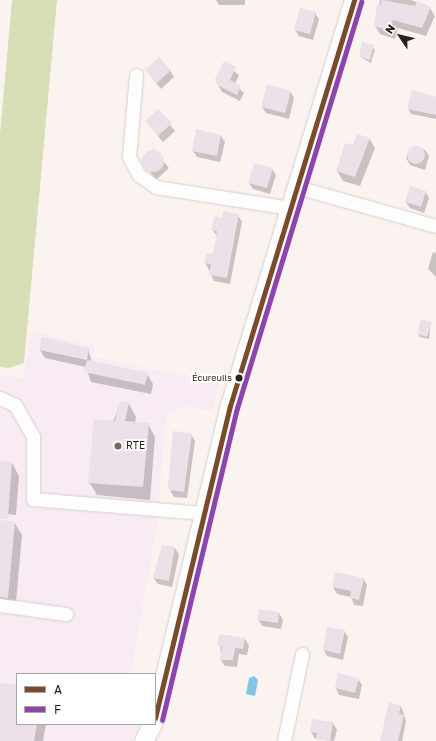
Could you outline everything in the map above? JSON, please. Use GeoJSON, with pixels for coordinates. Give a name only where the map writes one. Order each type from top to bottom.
{"type":"FeatureCollection","features":[{"type":"Feature","properties":{"kind":"main road"},"geometry":{"type":"LineString","coordinates":[[156,714],[230,406],[354,0]]}},
{"type":"Feature","properties":{"kind":"main road"},"geometry":{"type":"LineString","coordinates":[[144,741],[152,725]]}},
{"type":"Feature","properties":{"kind":"street"},"geometry":{"type":"LineString","coordinates":[[136,75],[129,157],[139,175],[156,186],[290,208]]}},
{"type":"Feature","properties":{"kind":"street"},"geometry":{"type":"LineString","coordinates":[[297,187],[436,226]]}},
{"type":"Feature","properties":{"kind":"street"},"geometry":{"type":"LineString","coordinates":[[0,398],[15,405],[33,436],[33,499],[205,513]]}},
{"type":"Feature","properties":{"kind":"street"},"geometry":{"type":"LineString","coordinates":[[0,605],[66,614]]}},
{"type":"Feature","properties":{"kind":"street"},"geometry":{"type":"LineString","coordinates":[[284,741],[302,654]]}},
{"type":"Feature","properties":{"kind":"shaded area"},"geometry":{"type":"Polygon","coordinates":[[[32,331],[95,346],[93,357],[219,383],[213,411],[184,406],[166,414],[157,523],[131,673],[16,673],[16,725],[140,725],[132,741],[0,741],[0,376],[23,378],[32,331]]]}},
{"type":"Feature","properties":{"kind":"green space"},"geometry":{"type":"Polygon","coordinates":[[[12,0],[57,0],[24,363],[9,368],[0,367],[0,134],[12,0]]]}},
{"type":"Feature","properties":{"kind":"water"},"geometry":{"type":"Polygon","coordinates":[[[254,676],[258,680],[255,696],[246,694],[249,678],[254,676]]]}},
{"type":"Feature","properties":{"kind":"building"},"geometry":{"type":"Polygon","coordinates":[[[382,0],[415,6],[417,1],[431,7],[422,28],[393,20],[390,31],[374,26],[377,4],[380,5],[382,0]]]}},
{"type":"Feature","properties":{"kind":"building"},"geometry":{"type":"Polygon","coordinates":[[[300,8],[316,12],[310,34],[294,30],[300,8]]]}},
{"type":"Feature","properties":{"kind":"building"},"geometry":{"type":"Polygon","coordinates":[[[362,42],[374,45],[370,60],[359,57],[362,42]]]}},
{"type":"Feature","properties":{"kind":"building"},"geometry":{"type":"Polygon","coordinates":[[[159,57],[171,70],[157,83],[145,70],[159,57]]]}},
{"type":"Feature","properties":{"kind":"building"},"geometry":{"type":"Polygon","coordinates":[[[224,61],[236,67],[230,80],[241,86],[237,95],[217,85],[215,79],[224,61]]]}},
{"type":"Feature","properties":{"kind":"building"},"geometry":{"type":"Polygon","coordinates":[[[267,84],[291,91],[285,113],[261,107],[267,84]]]}},
{"type":"Feature","properties":{"kind":"building"},"geometry":{"type":"Polygon","coordinates":[[[412,90],[436,97],[436,115],[407,109],[412,90]]]}},
{"type":"Feature","properties":{"kind":"building"},"geometry":{"type":"Polygon","coordinates":[[[158,109],[172,123],[158,136],[145,121],[158,109]]]}},
{"type":"Feature","properties":{"kind":"building"},"geometry":{"type":"Polygon","coordinates":[[[196,129],[221,135],[217,156],[192,151],[196,129]]]}},
{"type":"Feature","properties":{"kind":"building"},"geometry":{"type":"Polygon","coordinates":[[[357,134],[370,138],[355,177],[336,171],[345,143],[353,145],[357,134]]]}},
{"type":"Feature","properties":{"kind":"building"},"geometry":{"type":"Polygon","coordinates":[[[412,146],[420,146],[425,151],[423,162],[420,164],[412,164],[407,159],[407,151],[412,146]]]}},
{"type":"Feature","properties":{"kind":"building"},"geometry":{"type":"Polygon","coordinates":[[[153,150],[161,153],[164,161],[161,169],[153,172],[145,169],[142,161],[145,153],[153,150]]]}},
{"type":"Feature","properties":{"kind":"building"},"geometry":{"type":"Polygon","coordinates":[[[254,163],[273,168],[267,188],[248,183],[254,163]]]}},
{"type":"Feature","properties":{"kind":"building"},"geometry":{"type":"Polygon","coordinates":[[[410,186],[426,191],[421,207],[405,202],[410,186]]]}},
{"type":"Feature","properties":{"kind":"building"},"geometry":{"type":"Polygon","coordinates":[[[223,211],[239,214],[227,278],[209,275],[211,264],[204,263],[206,253],[213,254],[217,231],[211,230],[214,216],[222,218],[223,211]]]}},
{"type":"Feature","properties":{"kind":"building"},"geometry":{"type":"Polygon","coordinates":[[[421,319],[432,322],[427,337],[417,334],[421,319]]]}},
{"type":"Feature","properties":{"kind":"building"},"geometry":{"type":"Polygon","coordinates":[[[42,337],[89,348],[87,360],[39,350],[42,337]]]}},
{"type":"Feature","properties":{"kind":"building"},"geometry":{"type":"Polygon","coordinates":[[[87,360],[148,373],[145,385],[84,372],[87,360]]]}},
{"type":"Feature","properties":{"kind":"building"},"geometry":{"type":"Polygon","coordinates":[[[120,401],[129,403],[125,421],[149,423],[143,487],[88,483],[94,419],[115,421],[120,401]]]}},
{"type":"Feature","properties":{"kind":"building"},"geometry":{"type":"Polygon","coordinates":[[[173,431],[192,433],[184,492],[169,490],[168,486],[173,431]]]}},
{"type":"Feature","properties":{"kind":"building"},"geometry":{"type":"Polygon","coordinates":[[[0,461],[12,462],[8,519],[0,519],[0,461]]]}},
{"type":"Feature","properties":{"kind":"building"},"geometry":{"type":"Polygon","coordinates":[[[0,520],[15,522],[8,598],[0,597],[0,520]]]}},
{"type":"Feature","properties":{"kind":"building"},"geometry":{"type":"Polygon","coordinates":[[[162,545],[175,547],[169,581],[153,578],[162,545]]]}},
{"type":"Feature","properties":{"kind":"building"},"geometry":{"type":"Polygon","coordinates":[[[335,572],[364,578],[359,600],[350,598],[351,591],[332,587],[335,572]]]}},
{"type":"Feature","properties":{"kind":"building"},"geometry":{"type":"Polygon","coordinates":[[[259,609],[279,612],[278,623],[257,620],[259,609]]]}},
{"type":"Feature","properties":{"kind":"building"},"geometry":{"type":"Polygon","coordinates":[[[327,627],[345,630],[340,654],[323,650],[327,627]]]}},
{"type":"Feature","properties":{"kind":"building"},"geometry":{"type":"Polygon","coordinates":[[[219,634],[245,638],[243,649],[235,648],[233,660],[220,660],[222,646],[217,645],[219,634]]]}},
{"type":"Feature","properties":{"kind":"building"},"geometry":{"type":"Polygon","coordinates":[[[338,673],[359,678],[355,693],[335,688],[338,673]]]}},
{"type":"Feature","properties":{"kind":"building"},"geometry":{"type":"Polygon","coordinates":[[[0,683],[16,685],[16,725],[37,725],[34,741],[0,741],[0,683]]]}},
{"type":"Feature","properties":{"kind":"building"},"geometry":{"type":"Polygon","coordinates":[[[389,702],[401,706],[399,714],[404,715],[398,741],[380,741],[389,702]]]}},
{"type":"Feature","properties":{"kind":"building"},"geometry":{"type":"Polygon","coordinates":[[[312,719],[333,722],[330,741],[316,739],[317,733],[310,732],[312,719]]]}},
{"type":"Feature","properties":{"kind":"transit line","name":"A"},"geometry":{"type":"LineString","coordinates":[[156,714],[230,406],[354,0]]}},
{"type":"Feature","properties":{"kind":"transit line","name":"F"},"geometry":{"type":"LineString","coordinates":[[162,720],[237,408],[361,2]]}},
{"type":"Feature","properties":{"kind":"place","name":"Écureuils"},"geometry":{"type":"Point","coordinates":[239,378]}},
{"type":"Feature","properties":{"kind":"place","name":"RTE"},"geometry":{"type":"Point","coordinates":[118,446]}}]}
